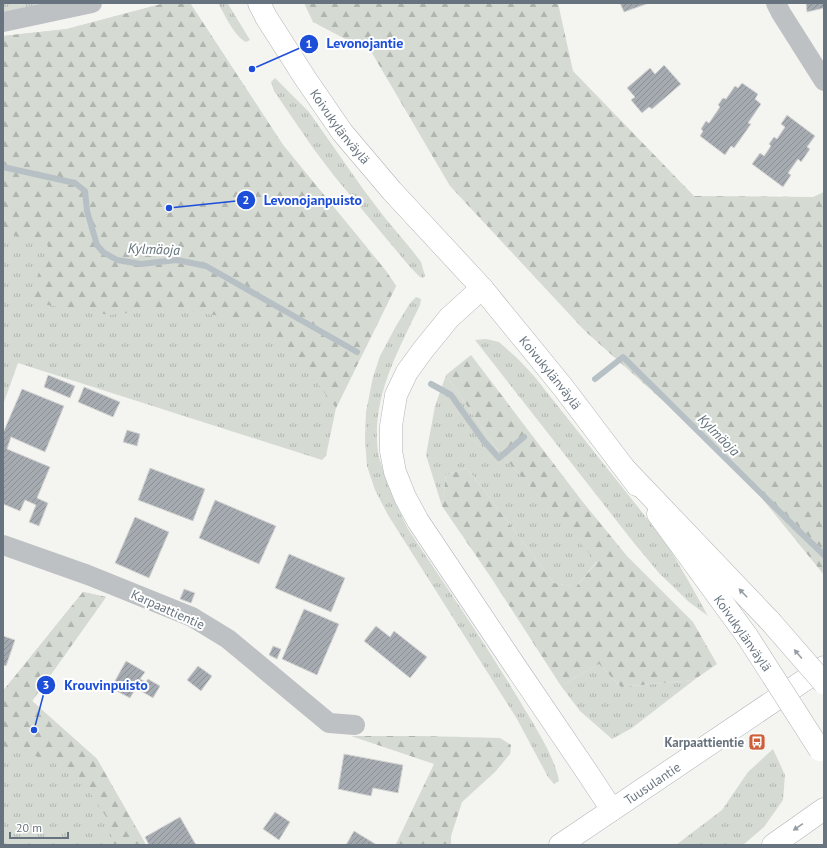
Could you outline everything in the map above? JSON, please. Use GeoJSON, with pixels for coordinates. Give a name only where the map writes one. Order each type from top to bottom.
{"type":"FeatureCollection","features":[{"type":"Feature","properties":{"kind":"main road","name":"Koivukylänväylä"},"geometry":{"type":"LineString","coordinates":[[259,3],[266,17],[305,78],[342,132],[392,191],[482,288],[562,386],[626,470],[747,636],[822,753]]}},
{"type":"Feature","properties":{"kind":"main road"},"geometry":{"type":"LineString","coordinates":[[482,288],[449,318],[423,350],[407,372],[396,395],[391,426],[391,451],[395,472],[405,497],[418,521],[588,772],[612,810]]}},
{"type":"Feature","properties":{"kind":"main road"},"geometry":{"type":"LineString","coordinates":[[626,470],[770,621],[824,683]]}},
{"type":"Feature","properties":{"kind":"main road","name":"Tuusulantie"},"geometry":{"type":"LineString","coordinates":[[560,845],[824,667]]}},
{"type":"Feature","properties":{"kind":"main road"},"geometry":{"type":"LineString","coordinates":[[772,845],[824,809]]}},
{"type":"Feature","properties":{"kind":"street"},"geometry":{"type":"LineString","coordinates":[[3,22],[92,3]]}},
{"type":"Feature","properties":{"kind":"street"},"geometry":{"type":"LineString","coordinates":[[776,3],[824,82]]}},
{"type":"Feature","properties":{"kind":"street","name":"Karpaattientie"},"geometry":{"type":"LineString","coordinates":[[3,545],[88,575],[192,617],[228,639],[329,723],[355,725]]}},
{"type":"Feature","properties":{"kind":"green space"},"geometry":{"type":"Polygon","coordinates":[[[3,3],[45,3],[3,12],[3,3]]]}},
{"type":"Feature","properties":{"kind":"green space"},"geometry":{"type":"Polygon","coordinates":[[[165,3],[190,3],[283,145],[386,271],[396,286],[336,408],[326,456],[322,460],[18,363],[3,405],[3,36],[67,29],[165,3]]]}},
{"type":"Feature","properties":{"kind":"green space"},"geometry":{"type":"Polygon","coordinates":[[[165,3],[190,3],[283,145],[386,271],[396,286],[336,408],[297,356],[252,321],[170,308],[110,315],[29,302],[48,245],[3,232],[3,36],[67,29],[165,3]]]}},
{"type":"Feature","properties":{"kind":"green space"},"geometry":{"type":"Polygon","coordinates":[[[218,3],[228,4],[250,40],[246,42],[238,35],[230,25],[218,3]]]}},
{"type":"Feature","properties":{"kind":"green space"},"geometry":{"type":"Polygon","coordinates":[[[304,3],[558,3],[573,71],[694,196],[813,197],[824,192],[824,575],[735,465],[585,331],[450,186],[372,53],[313,22],[304,3]]]}},
{"type":"Feature","properties":{"kind":"green space"},"geometry":{"type":"Polygon","coordinates":[[[275,78],[309,112],[363,189],[421,262],[425,276],[423,278],[410,267],[335,177],[313,148],[274,91],[271,82],[275,78]]]}},
{"type":"Feature","properties":{"kind":"green space"},"geometry":{"type":"Polygon","coordinates":[[[416,297],[421,299],[420,305],[388,376],[378,413],[378,453],[384,475],[408,529],[491,655],[542,738],[548,749],[559,781],[554,784],[548,777],[517,719],[388,515],[375,490],[367,466],[365,439],[366,412],[373,377],[380,356],[396,326],[410,303],[416,297]]]}},
{"type":"Feature","properties":{"kind":"green space"},"geometry":{"type":"Polygon","coordinates":[[[486,339],[499,342],[534,376],[671,551],[708,616],[689,602],[659,573],[634,543],[475,340],[486,339]]]}},
{"type":"Feature","properties":{"kind":"green space"},"geometry":{"type":"Polygon","coordinates":[[[471,355],[582,501],[627,556],[693,622],[717,664],[694,680],[621,687],[599,664],[561,686],[492,579],[442,506],[446,475],[467,468],[554,583],[576,587],[597,562],[496,448],[446,375],[471,355]]]}},
{"type":"Feature","properties":{"kind":"green space"},"geometry":{"type":"Polygon","coordinates":[[[446,375],[496,448],[597,561],[576,587],[554,583],[467,468],[446,475],[442,506],[426,455],[435,406],[446,375]]]}},
{"type":"Feature","properties":{"kind":"green space"},"geometry":{"type":"Polygon","coordinates":[[[83,592],[106,597],[32,701],[97,759],[146,845],[3,845],[3,691],[83,592]]]}},
{"type":"Feature","properties":{"kind":"green space"},"geometry":{"type":"Polygon","coordinates":[[[83,592],[106,597],[32,701],[97,759],[146,845],[114,845],[109,821],[76,772],[18,749],[3,746],[3,691],[83,592]]]}},
{"type":"Feature","properties":{"kind":"green space"},"geometry":{"type":"Polygon","coordinates":[[[599,664],[621,687],[694,680],[632,728],[612,739],[580,711],[561,686],[599,664]]]}},
{"type":"Feature","properties":{"kind":"green space"},"geometry":{"type":"Polygon","coordinates":[[[351,736],[500,738],[511,745],[510,754],[495,772],[462,802],[451,836],[451,845],[395,845],[434,764],[351,736]]]}},
{"type":"Feature","properties":{"kind":"green space"},"geometry":{"type":"Polygon","coordinates":[[[773,749],[785,775],[783,800],[764,827],[743,845],[676,845],[722,810],[748,772],[773,749]]]}},
{"type":"Feature","properties":{"kind":"building"},"geometry":{"type":"Polygon","coordinates":[[[620,3],[649,3],[624,12],[620,3]]]}},
{"type":"Feature","properties":{"kind":"building"},"geometry":{"type":"Polygon","coordinates":[[[806,3],[824,3],[824,8],[807,12],[806,3]]]}},
{"type":"Feature","properties":{"kind":"building"},"geometry":{"type":"Polygon","coordinates":[[[664,65],[681,84],[652,109],[649,107],[642,113],[631,100],[635,97],[627,88],[650,68],[655,74],[664,65]]]}},
{"type":"Feature","properties":{"kind":"building"},"geometry":{"type":"Polygon","coordinates":[[[742,83],[758,94],[755,99],[761,104],[748,123],[751,124],[734,148],[731,146],[725,155],[700,136],[703,131],[701,129],[706,121],[709,123],[720,107],[718,105],[723,98],[726,99],[735,86],[738,88],[742,83]]]}},
{"type":"Feature","properties":{"kind":"building"},"geometry":{"type":"Polygon","coordinates":[[[787,115],[815,136],[807,147],[810,149],[801,162],[798,159],[788,173],[791,175],[783,187],[752,164],[760,153],[764,156],[771,146],[769,144],[774,137],[777,139],[785,127],[781,124],[787,115]]]}},
{"type":"Feature","properties":{"kind":"building"},"geometry":{"type":"Polygon","coordinates":[[[48,375],[75,386],[70,398],[44,387],[48,375]]]}},
{"type":"Feature","properties":{"kind":"building"},"geometry":{"type":"Polygon","coordinates":[[[84,387],[120,402],[113,417],[78,402],[84,387]]]}},
{"type":"Feature","properties":{"kind":"building"},"geometry":{"type":"Polygon","coordinates":[[[22,389],[64,406],[45,452],[11,437],[7,449],[50,467],[37,498],[48,503],[39,526],[29,522],[36,505],[25,500],[20,511],[3,504],[3,433],[22,389]]]}},
{"type":"Feature","properties":{"kind":"building"},"geometry":{"type":"Polygon","coordinates":[[[127,430],[140,434],[137,446],[123,442],[127,430]]]}},
{"type":"Feature","properties":{"kind":"building"},"geometry":{"type":"Polygon","coordinates":[[[150,468],[205,489],[193,521],[138,500],[150,468]]]}},
{"type":"Feature","properties":{"kind":"building"},"geometry":{"type":"Polygon","coordinates":[[[215,500],[276,526],[259,564],[199,538],[215,500]]]}},
{"type":"Feature","properties":{"kind":"building"},"geometry":{"type":"Polygon","coordinates":[[[135,517],[169,532],[149,578],[115,563],[135,517]]]}},
{"type":"Feature","properties":{"kind":"building"},"geometry":{"type":"Polygon","coordinates":[[[289,554],[345,578],[331,612],[275,588],[289,554]]]}},
{"type":"Feature","properties":{"kind":"building"},"geometry":{"type":"Polygon","coordinates":[[[184,589],[195,593],[191,603],[180,599],[184,589]]]}},
{"type":"Feature","properties":{"kind":"building"},"geometry":{"type":"Polygon","coordinates":[[[304,609],[339,624],[317,675],[282,659],[304,609]]]}},
{"type":"Feature","properties":{"kind":"building"},"geometry":{"type":"Polygon","coordinates":[[[376,626],[390,637],[394,631],[427,657],[410,678],[364,641],[376,626]]]}},
{"type":"Feature","properties":{"kind":"building"},"geometry":{"type":"Polygon","coordinates":[[[3,636],[15,640],[6,666],[3,665],[3,636]]]}},
{"type":"Feature","properties":{"kind":"building"},"geometry":{"type":"Polygon","coordinates":[[[273,646],[281,649],[277,659],[269,655],[273,646]]]}},
{"type":"Feature","properties":{"kind":"building"},"geometry":{"type":"Polygon","coordinates":[[[126,661],[145,672],[140,679],[146,682],[148,679],[160,686],[153,698],[136,688],[130,698],[111,688],[126,661]]]}},
{"type":"Feature","properties":{"kind":"building"},"geometry":{"type":"Polygon","coordinates":[[[198,666],[212,676],[201,691],[187,680],[198,666]]]}},
{"type":"Feature","properties":{"kind":"building"},"geometry":{"type":"Polygon","coordinates":[[[344,754],[403,765],[398,793],[373,788],[371,796],[338,789],[344,754]]]}},
{"type":"Feature","properties":{"kind":"building"},"geometry":{"type":"Polygon","coordinates":[[[275,812],[290,822],[279,840],[263,829],[275,812]]]}},
{"type":"Feature","properties":{"kind":"building"},"geometry":{"type":"Polygon","coordinates":[[[180,817],[196,845],[149,845],[145,837],[180,817]]]}},
{"type":"Feature","properties":{"kind":"building"},"geometry":{"type":"Polygon","coordinates":[[[354,831],[377,845],[346,845],[354,831]]]}},
{"type":"Feature","properties":{"kind":"waterway","name":"Kylmäoja"},"geometry":{"type":"LineString","coordinates":[[3,167],[75,183],[85,191],[87,211],[97,245],[103,252],[117,260],[141,264],[177,260],[206,266],[357,352]]}},
{"type":"Feature","properties":{"kind":"waterway","name":"Kylmäoja"},"geometry":{"type":"LineString","coordinates":[[595,379],[623,357],[824,555]]}},
{"type":"Feature","properties":{"kind":"waterway","name":"Kylmäoja"},"geometry":{"type":"LineString","coordinates":[[431,384],[451,395],[483,440],[499,458],[524,437]]}},
{"type":"Feature","properties":{"kind":"place","name":"Levonojantie"},"geometry":{"type":"Point","coordinates":[252,69]}},
{"type":"Feature","properties":{"kind":"place","name":"Levonojanpuisto"},"geometry":{"type":"Point","coordinates":[169,208]}},
{"type":"Feature","properties":{"kind":"place","name":"Krouvinpuisto"},"geometry":{"type":"Point","coordinates":[34,730]}},
{"type":"Feature","properties":{"kind":"place","name":"Karpaattientie"},"geometry":{"type":"Point","coordinates":[757,742]}}]}
